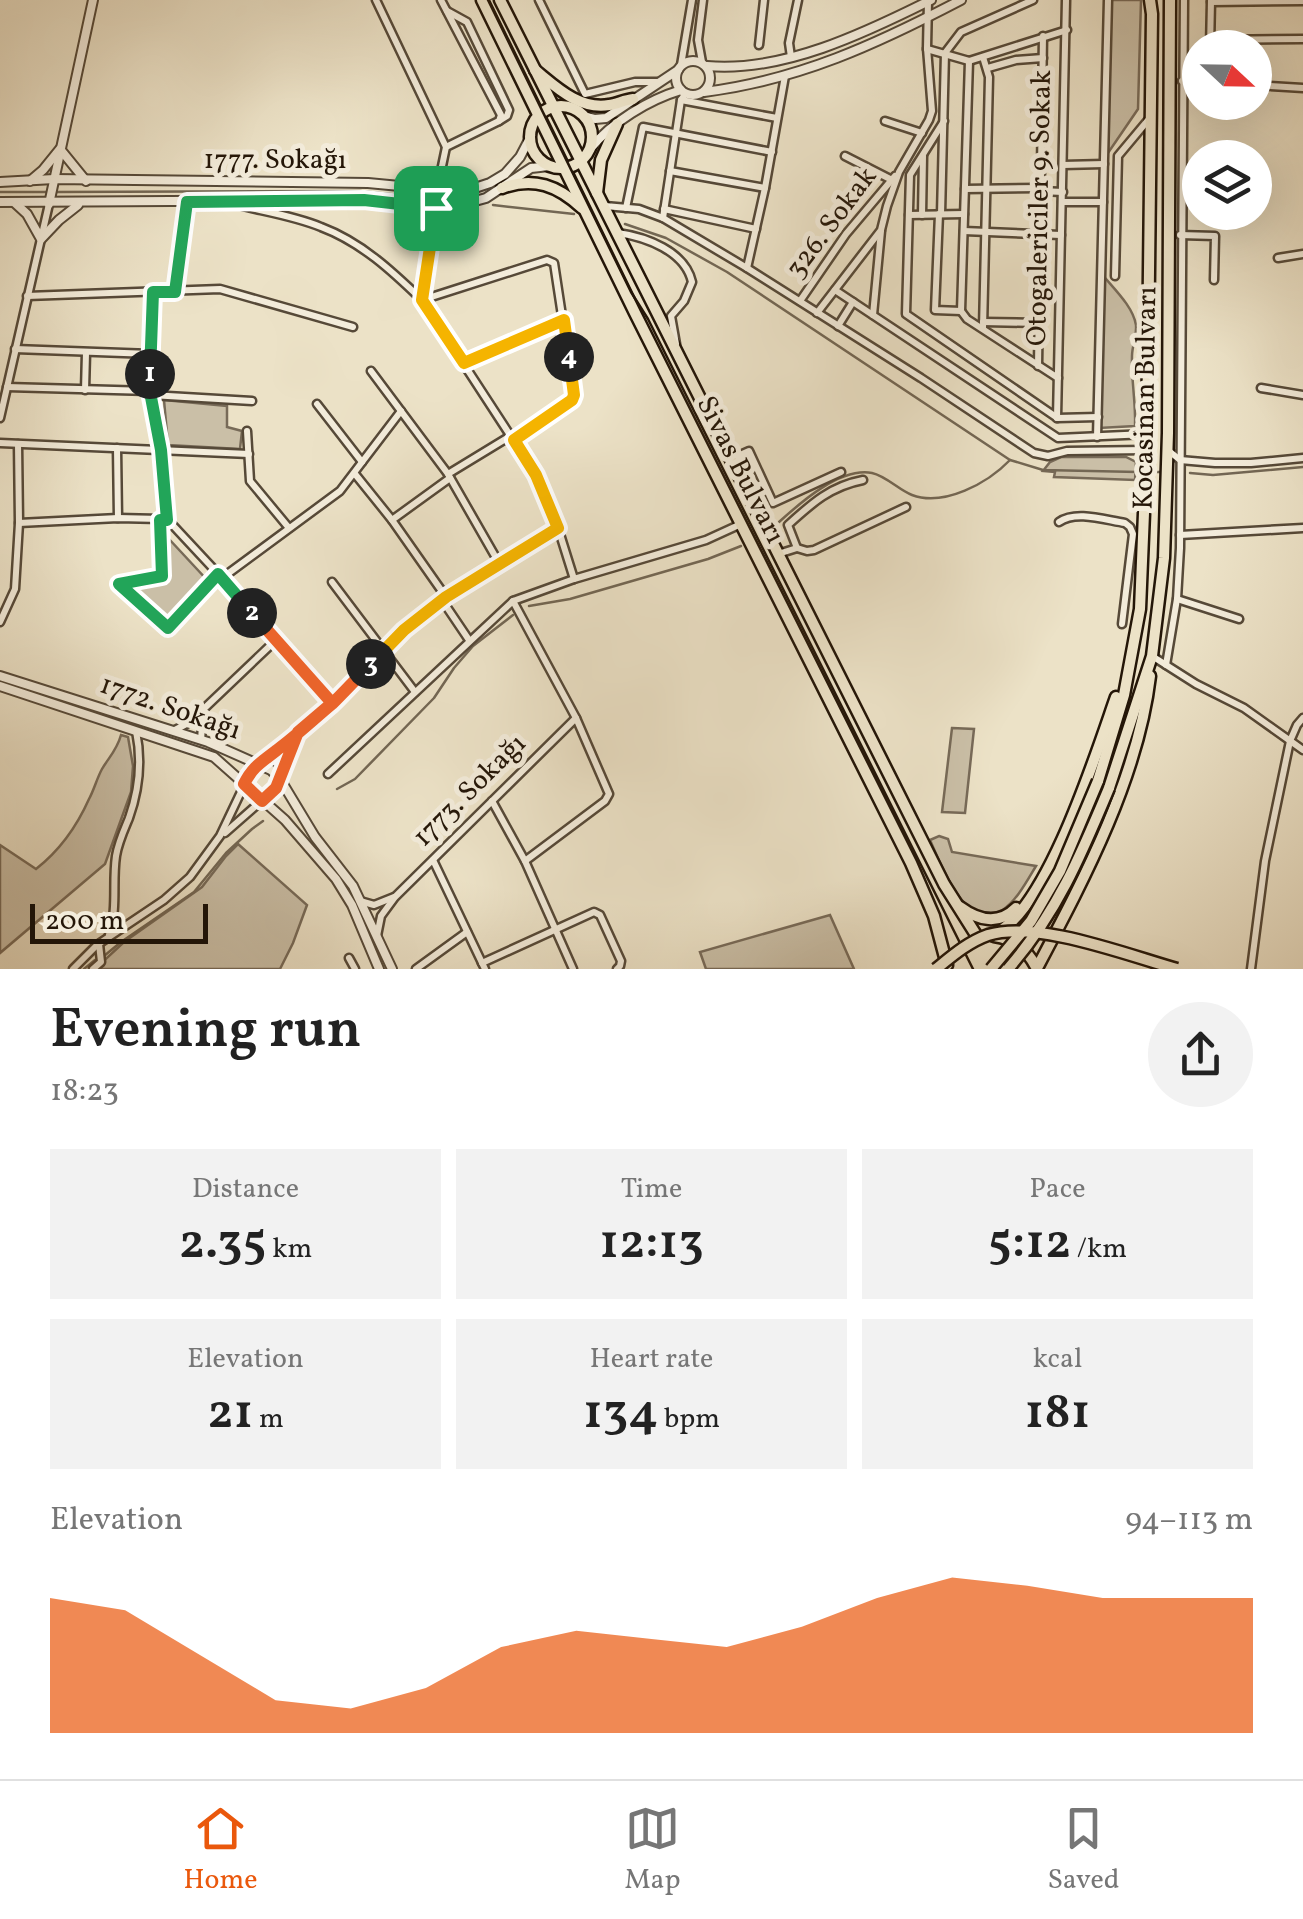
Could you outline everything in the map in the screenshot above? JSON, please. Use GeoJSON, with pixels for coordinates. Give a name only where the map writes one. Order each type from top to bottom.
{"type":"FeatureCollection","features":[{"type":"Feature","properties":{"kind":"highway","name":"Sivas Bulvarı"},"geometry":{"type":"LineString","coordinates":[[482,0],[917,876],[934,916],[943,968]]}},
{"type":"Feature","properties":{"kind":"highway","name":"Sivas Bulvarı"},"geometry":{"type":"LineString","coordinates":[[500,0],[952,899],[983,937]]}},
{"type":"Feature","properties":{"kind":"highway","name":"Kocasinan Bulvarı"},"geometry":{"type":"LineString","coordinates":[[1140,609],[1137,541],[1147,450],[1150,0]]}},
{"type":"Feature","properties":{"kind":"highway","name":"Kocasinan Bulvarı"},"geometry":{"type":"LineString","coordinates":[[1104,785],[1152,656],[1163,577],[1168,450],[1170,0]]}},
{"type":"Feature","properties":{"kind":"highway"},"geometry":{"type":"LineString","coordinates":[[532,68],[561,92],[587,104],[611,105],[633,99]]}},
{"type":"Feature","properties":{"kind":"highway"},"geometry":{"type":"LineString","coordinates":[[522,80],[534,151],[540,160],[565,168],[580,162],[590,149],[592,133],[584,116],[568,107],[552,108],[539,116],[531,133]]}},
{"type":"Feature","properties":{"kind":"highway"},"geometry":{"type":"LineString","coordinates":[[597,194],[601,160],[617,124]]}},
{"type":"Feature","properties":{"kind":"highway"},"geometry":{"type":"LineString","coordinates":[[502,188],[527,182],[545,184],[566,195],[586,213]]}},
{"type":"Feature","properties":{"kind":"highway"},"geometry":{"type":"LineString","coordinates":[[1147,434],[1168,433]]}},
{"type":"Feature","properties":{"kind":"highway"},"geometry":{"type":"LineString","coordinates":[[1147,450],[1168,450]]}},
{"type":"Feature","properties":{"kind":"highway"},"geometry":{"type":"LineString","coordinates":[[943,968],[960,947],[1002,931],[1022,911],[1041,882],[1064,835],[1118,694],[1140,609]]}},
{"type":"Feature","properties":{"kind":"highway"},"geometry":{"type":"LineString","coordinates":[[1008,969],[1046,920],[1075,870],[1104,785],[1140,609]]}},
{"type":"Feature","properties":{"kind":"highway"},"geometry":{"type":"LineString","coordinates":[[1037,969],[1087,874],[1117,800],[1148,694],[1152,656]]}},
{"type":"Feature","properties":{"kind":"highway"},"geometry":{"type":"LineString","coordinates":[[991,969],[1031,921],[1104,785]]}},
{"type":"Feature","properties":{"kind":"highway"},"geometry":{"type":"LineString","coordinates":[[952,899],[974,917],[998,919],[1012,912],[1041,882]]}},
{"type":"Feature","properties":{"kind":"highway"},"geometry":{"type":"LineString","coordinates":[[943,968],[960,950],[986,936],[1010,931],[1040,932],[1177,969]]}},
{"type":"Feature","properties":{"kind":"highway"},"geometry":{"type":"LineString","coordinates":[[983,937],[998,936],[1018,944],[1037,969]]}},
{"type":"Feature","properties":{"kind":"street"},"geometry":{"type":"LineString","coordinates":[[0,418],[92,0]]}},
{"type":"Feature","properties":{"kind":"street"},"geometry":{"type":"LineString","coordinates":[[376,0],[446,147],[422,300]]}},
{"type":"Feature","properties":{"kind":"street"},"geometry":{"type":"LineString","coordinates":[[441,0],[501,113],[499,121]]}},
{"type":"Feature","properties":{"kind":"street"},"geometry":{"type":"LineString","coordinates":[[539,0],[585,94],[635,82],[659,82]]}},
{"type":"Feature","properties":{"kind":"street"},"geometry":{"type":"LineString","coordinates":[[663,214],[682,95],[676,82],[692,0]]}},
{"type":"Feature","properties":{"kind":"street"},"geometry":{"type":"LineString","coordinates":[[704,0],[698,40],[711,76],[704,92]]}},
{"type":"Feature","properties":{"kind":"street"},"geometry":{"type":"LineString","coordinates":[[759,45],[764,0]]}},
{"type":"Feature","properties":{"kind":"street"},"geometry":{"type":"LineString","coordinates":[[791,56],[789,43],[798,0]]}},
{"type":"Feature","properties":{"kind":"street"},"geometry":{"type":"LineString","coordinates":[[590,149],[603,134],[651,102],[785,76],[853,53],[961,0]]}},
{"type":"Feature","properties":{"kind":"street"},"geometry":{"type":"LineString","coordinates":[[961,311],[935,310],[946,54],[961,32],[1033,0]]}},
{"type":"Feature","properties":{"kind":"street","name":"Otogalericiler 9. Sokak"},"geometry":{"type":"LineString","coordinates":[[1057,418],[1066,0]]}},
{"type":"Feature","properties":{"kind":"street"},"geometry":{"type":"LineString","coordinates":[[1097,437],[1108,0]]}},
{"type":"Feature","properties":{"kind":"street"},"geometry":{"type":"LineString","coordinates":[[1183,30],[1184,0]]}},
{"type":"Feature","properties":{"kind":"street"},"geometry":{"type":"LineString","coordinates":[[584,116],[606,118],[691,60],[730,68],[762,65],[832,44],[929,1],[927,48],[932,111],[890,194],[881,230],[873,315]]}},
{"type":"Feature","properties":{"kind":"street"},"geometry":{"type":"LineString","coordinates":[[1210,30],[1211,1],[1303,2]]}},
{"type":"Feature","properties":{"kind":"street"},"geometry":{"type":"LineString","coordinates":[[446,10],[467,22],[510,110],[499,121],[446,147]]}},
{"type":"Feature","properties":{"kind":"street"},"geometry":{"type":"LineString","coordinates":[[927,48],[969,61],[1067,30]]}},
{"type":"Feature","properties":{"kind":"street"},"geometry":{"type":"LineString","coordinates":[[1038,366],[1044,36]]}},
{"type":"Feature","properties":{"kind":"street"},"geometry":{"type":"LineString","coordinates":[[1272,41],[1303,39]]}},
{"type":"Feature","properties":{"kind":"street"},"geometry":{"type":"LineString","coordinates":[[983,57],[988,68],[983,325]]}},
{"type":"Feature","properties":{"kind":"street"},"geometry":{"type":"LineString","coordinates":[[988,68],[1043,58]]}},
{"type":"Feature","properties":{"kind":"street"},"geometry":{"type":"LineString","coordinates":[[969,61],[961,311],[967,319],[983,325],[1058,378]]}},
{"type":"Feature","properties":{"kind":"street"},"geometry":{"type":"LineString","coordinates":[[747,268],[785,76]]}},
{"type":"Feature","properties":{"kind":"street"},"geometry":{"type":"LineString","coordinates":[[1166,665],[1180,535],[1182,81]]}},
{"type":"Feature","properties":{"kind":"street"},"geometry":{"type":"LineString","coordinates":[[1272,86],[1303,88]]}},
{"type":"Feature","properties":{"kind":"street"},"geometry":{"type":"LineString","coordinates":[[682,95],[778,118]]}},
{"type":"Feature","properties":{"kind":"street"},"geometry":{"type":"LineString","coordinates":[[1115,276],[1118,156],[1151,116]]}},
{"type":"Feature","properties":{"kind":"street"},"geometry":{"type":"LineString","coordinates":[[885,121],[922,133]]}},
{"type":"Feature","properties":{"kind":"street"},"geometry":{"type":"LineString","coordinates":[[944,121],[910,174],[906,314],[1057,418],[1098,417]]}},
{"type":"Feature","properties":{"kind":"street"},"geometry":{"type":"LineString","coordinates":[[626,208],[642,127],[772,152]]}},
{"type":"Feature","properties":{"kind":"street","name":"1777. Sokağı"},"geometry":{"type":"LineString","coordinates":[[0,182],[368,182],[462,192],[495,181],[516,163],[531,133]]}},
{"type":"Feature","properties":{"kind":"street"},"geometry":{"type":"LineString","coordinates":[[60,150],[86,181]]}},
{"type":"Feature","properties":{"kind":"street"},"geometry":{"type":"LineString","coordinates":[[30,182],[60,150]]}},
{"type":"Feature","properties":{"kind":"street"},"geometry":{"type":"LineString","coordinates":[[922,215],[924,153]]}},
{"type":"Feature","properties":{"kind":"street"},"geometry":{"type":"LineString","coordinates":[[845,156],[892,180]]}},
{"type":"Feature","properties":{"kind":"street"},"geometry":{"type":"LineString","coordinates":[[1063,165],[1104,164]]}},
{"type":"Feature","properties":{"kind":"street","name":"1777. Sokağı"},"geometry":{"type":"LineString","coordinates":[[0,202],[364,200],[446,209],[472,203],[530,168],[549,166]]}},
{"type":"Feature","properties":{"kind":"street"},"geometry":{"type":"LineString","coordinates":[[670,171],[765,188]]}},
{"type":"Feature","properties":{"kind":"street","name":"326. Sokak"},"geometry":{"type":"LineString","coordinates":[[800,302],[846,234],[899,172]]}},
{"type":"Feature","properties":{"kind":"street"},"geometry":{"type":"LineString","coordinates":[[966,190],[1063,192]]}},
{"type":"Feature","properties":{"kind":"street"},"geometry":{"type":"LineString","coordinates":[[175,292],[187,202]]}},
{"type":"Feature","properties":{"kind":"street"},"geometry":{"type":"LineString","coordinates":[[225,202],[330,230],[381,262],[422,300],[536,475],[574,579]]}},
{"type":"Feature","properties":{"kind":"street"},"geometry":{"type":"LineString","coordinates":[[1062,202],[1103,202]]}},
{"type":"Feature","properties":{"kind":"street"},"geometry":{"type":"LineString","coordinates":[[15,203],[31,220],[40,239]]}},
{"type":"Feature","properties":{"kind":"street"},"geometry":{"type":"LineString","coordinates":[[40,239],[82,203]]}},
{"type":"Feature","properties":{"kind":"street"},"geometry":{"type":"LineString","coordinates":[[604,206],[756,228]]}},
{"type":"Feature","properties":{"kind":"street"},"geometry":{"type":"LineString","coordinates":[[663,214],[1034,453],[1048,456],[1147,450]]}},
{"type":"Feature","properties":{"kind":"street"},"geometry":{"type":"LineString","coordinates":[[909,215],[964,214]]}},
{"type":"Feature","properties":{"kind":"street"},"geometry":{"type":"LineString","coordinates":[[817,312],[881,230]]}},
{"type":"Feature","properties":{"kind":"street"},"geometry":{"type":"LineString","coordinates":[[964,232],[1062,235]]}},
{"type":"Feature","properties":{"kind":"street"},"geometry":{"type":"LineString","coordinates":[[617,233],[661,247],[688,270],[692,282],[684,301],[671,316],[677,352]]}},
{"type":"Feature","properties":{"kind":"street"},"geometry":{"type":"LineString","coordinates":[[1180,236],[1215,236],[1214,280]]}},
{"type":"Feature","properties":{"kind":"street"},"geometry":{"type":"LineString","coordinates":[[1278,258],[1303,254]]}},
{"type":"Feature","properties":{"kind":"street"},"geometry":{"type":"LineString","coordinates":[[392,520],[449,476],[573,397],[556,265],[550,260],[422,300]]}},
{"type":"Feature","properties":{"kind":"street"},"geometry":{"type":"LineString","coordinates":[[27,296],[220,289],[353,327]]}},
{"type":"Feature","properties":{"kind":"street"},"geometry":{"type":"LineString","coordinates":[[835,290],[1058,438],[1147,434]]}},
{"type":"Feature","properties":{"kind":"street"},"geometry":{"type":"LineString","coordinates":[[153,292],[151,393],[161,450],[162,576],[119,584],[168,628],[220,576],[340,491],[402,412]]}},
{"type":"Feature","properties":{"kind":"street"},"geometry":{"type":"LineString","coordinates":[[838,326],[853,302]]}},
{"type":"Feature","properties":{"kind":"street"},"geometry":{"type":"LineString","coordinates":[[464,363],[564,320]]}},
{"type":"Feature","properties":{"kind":"street"},"geometry":{"type":"LineString","coordinates":[[983,325],[1038,323]]}},
{"type":"Feature","properties":{"kind":"street"},"geometry":{"type":"LineString","coordinates":[[15,349],[151,354]]}},
{"type":"Feature","properties":{"kind":"street"},"geometry":{"type":"LineString","coordinates":[[86,353],[86,390]]}},
{"type":"Feature","properties":{"kind":"street"},"geometry":{"type":"LineString","coordinates":[[371,370],[449,476],[499,564]]}},
{"type":"Feature","properties":{"kind":"street"},"geometry":{"type":"LineString","coordinates":[[8,387],[252,400]]}},
{"type":"Feature","properties":{"kind":"street"},"geometry":{"type":"LineString","coordinates":[[1261,388],[1303,396]]}},
{"type":"Feature","properties":{"kind":"street"},"geometry":{"type":"LineString","coordinates":[[318,404],[362,462]]}},
{"type":"Feature","properties":{"kind":"street"},"geometry":{"type":"LineString","coordinates":[[247,431],[250,481],[290,528]]}},
{"type":"Feature","properties":{"kind":"street"},"geometry":{"type":"LineString","coordinates":[[1062,438],[1062,453]]}},
{"type":"Feature","properties":{"kind":"street"},"geometry":{"type":"LineString","coordinates":[[0,443],[248,454]]}},
{"type":"Feature","properties":{"kind":"street"},"geometry":{"type":"LineString","coordinates":[[0,622],[15,589],[18,444]]}},
{"type":"Feature","properties":{"kind":"street"},"geometry":{"type":"LineString","coordinates":[[118,448],[118,518]]}},
{"type":"Feature","properties":{"kind":"street"},"geometry":{"type":"LineString","coordinates":[[1168,450],[1180,460],[1232,464],[1303,458]]}},
{"type":"Feature","properties":{"kind":"street"},"geometry":{"type":"LineString","coordinates":[[731,460],[749,451],[773,503],[841,472]]}},
{"type":"Feature","properties":{"kind":"street"},"geometry":{"type":"LineString","coordinates":[[354,474],[392,520],[469,640]]}},
{"type":"Feature","properties":{"kind":"street"},"geometry":{"type":"LineString","coordinates":[[797,548],[788,525],[822,495],[864,480]]}},
{"type":"Feature","properties":{"kind":"street"},"geometry":{"type":"LineString","coordinates":[[778,554],[797,548],[814,550],[906,507]]}},
{"type":"Feature","properties":{"kind":"street"},"geometry":{"type":"LineString","coordinates":[[1059,522],[1075,516],[1125,523],[1132,531],[1137,541],[1122,624]]}},
{"type":"Feature","properties":{"kind":"street"},"geometry":{"type":"LineString","coordinates":[[18,523],[164,520],[220,576],[332,703]]}},
{"type":"Feature","properties":{"kind":"street"},"geometry":{"type":"LineString","coordinates":[[328,774],[513,601],[706,540],[742,524]]}},
{"type":"Feature","properties":{"kind":"street"},"geometry":{"type":"LineString","coordinates":[[73,969],[98,944],[190,876],[220,836],[250,773],[332,703],[404,630],[444,599],[558,528]]}},
{"type":"Feature","properties":{"kind":"street"},"geometry":{"type":"LineString","coordinates":[[1180,535],[1303,528]]}},
{"type":"Feature","properties":{"kind":"street"},"geometry":{"type":"LineString","coordinates":[[332,582],[416,692]]}},
{"type":"Feature","properties":{"kind":"street"},"geometry":{"type":"LineString","coordinates":[[522,619],[531,594]]}},
{"type":"Feature","properties":{"kind":"street"},"geometry":{"type":"LineString","coordinates":[[1176,599],[1239,619]]}},
{"type":"Feature","properties":{"kind":"street"},"geometry":{"type":"LineString","coordinates":[[513,601],[576,718],[609,791],[605,801],[525,861]]}},
{"type":"Feature","properties":{"kind":"street"},"geometry":{"type":"LineString","coordinates":[[174,730],[203,711],[276,640]]}},
{"type":"Feature","properties":{"kind":"street"},"geometry":{"type":"LineString","coordinates":[[1152,656],[1244,708],[1303,750]]}},
{"type":"Feature","properties":{"kind":"street","name":"1772. Sokağı"},"geometry":{"type":"LineString","coordinates":[[0,676],[174,730],[271,770],[315,837],[354,886],[392,969]]}},
{"type":"Feature","properties":{"kind":"street","name":"1772. Sokağı"},"geometry":{"type":"LineString","coordinates":[[0,686],[214,756],[298,833],[336,879],[380,969]]}},
{"type":"Feature","properties":{"kind":"street"},"geometry":{"type":"LineString","coordinates":[[201,740],[203,711]]}},
{"type":"Feature","properties":{"kind":"street","name":"1773. Sokağı"},"geometry":{"type":"LineString","coordinates":[[377,936],[381,916],[395,897],[576,718]]}},
{"type":"Feature","properties":{"kind":"street"},"geometry":{"type":"LineString","coordinates":[[1252,969],[1265,861],[1290,741],[1303,718]]}},
{"type":"Feature","properties":{"kind":"street"},"geometry":{"type":"LineString","coordinates":[[1290,741],[1303,730]]}},
{"type":"Feature","properties":{"kind":"street"},"geometry":{"type":"LineString","coordinates":[[108,938],[116,902],[116,854],[138,781],[136,731]]}},
{"type":"Feature","properties":{"kind":"street"},"geometry":{"type":"LineString","coordinates":[[220,836],[276,788],[298,732]]}},
{"type":"Feature","properties":{"kind":"street"},"geometry":{"type":"LineString","coordinates":[[492,801],[525,861],[573,969]]}},
{"type":"Feature","properties":{"kind":"street"},"geometry":{"type":"LineString","coordinates":[[433,860],[483,966],[555,929],[597,913],[621,961],[617,969]]}},
{"type":"Feature","properties":{"kind":"street"},"geometry":{"type":"LineString","coordinates":[[360,901],[374,905],[395,897]]}},
{"type":"Feature","properties":{"kind":"street"},"geometry":{"type":"LineString","coordinates":[[416,969],[467,932]]}},
{"type":"Feature","properties":{"kind":"street"},"geometry":{"type":"LineString","coordinates":[[96,967],[98,944]]}},
{"type":"Feature","properties":{"kind":"street"},"geometry":{"type":"LineString","coordinates":[[350,958],[354,969]]}},
{"type":"Feature","properties":{"kind":"shaded area"},"geometry":{"type":"Polygon","coordinates":[[[1108,0],[1141,0],[1138,109],[1108,153],[1108,0]]]}},
{"type":"Feature","properties":{"kind":"shaded area"},"geometry":{"type":"Polygon","coordinates":[[[1101,273],[1127,304],[1136,325],[1132,352],[1135,426],[1099,428],[1101,273]]]}},
{"type":"Feature","properties":{"kind":"shaded area"},"geometry":{"type":"Polygon","coordinates":[[[164,400],[227,406],[227,427],[242,431],[240,449],[168,445],[164,400]]]}},
{"type":"Feature","properties":{"kind":"shaded area"},"geometry":{"type":"Polygon","coordinates":[[[1061,457],[1126,457],[1136,462],[1135,480],[1054,477],[1055,472],[1043,471],[1061,457]]]}},
{"type":"Feature","properties":{"kind":"shaded area"},"geometry":{"type":"Polygon","coordinates":[[[169,539],[208,581],[170,625],[128,586],[167,580],[169,539]]]}},
{"type":"Feature","properties":{"kind":"shaded area"},"geometry":{"type":"Polygon","coordinates":[[[952,728],[974,729],[965,813],[942,812],[952,728]]]}},
{"type":"Feature","properties":{"kind":"shaded area"},"geometry":{"type":"Polygon","coordinates":[[[121,735],[128,737],[133,766],[131,792],[105,864],[0,953],[0,845],[36,869],[44,862],[79,819],[121,735]]]}},
{"type":"Feature","properties":{"kind":"shaded area"},"geometry":{"type":"Polygon","coordinates":[[[939,836],[948,839],[952,852],[1036,866],[1021,891],[1001,911],[988,915],[976,912],[956,892],[940,863],[930,840],[939,836]]]}},
{"type":"Feature","properties":{"kind":"shaded area"},"geometry":{"type":"Polygon","coordinates":[[[238,844],[307,905],[280,969],[95,969],[124,942],[202,887],[238,844]]]}},
{"type":"Feature","properties":{"kind":"shaded area"},"geometry":{"type":"Polygon","coordinates":[[[830,915],[854,969],[706,969],[700,952],[830,915]]]}},
{"type":"Feature","properties":{"kind":"waterway"},"geometry":{"type":"LineString","coordinates":[[56,192],[360,191],[429,198]]}},
{"type":"Feature","properties":{"kind":"waterway"},"geometry":{"type":"LineString","coordinates":[[0,192],[48,192]]}},
{"type":"Feature","properties":{"kind":"waterway"},"geometry":{"type":"LineString","coordinates":[[493,205],[574,214]]}},
{"type":"Feature","properties":{"kind":"waterway"},"geometry":{"type":"LineString","coordinates":[[625,224],[666,238],[727,272],[1010,460],[1043,470],[1138,472]]}},
{"type":"Feature","properties":{"kind":"waterway"},"geometry":{"type":"LineString","coordinates":[[779,522],[821,488],[847,475],[872,473],[912,495],[938,498],[965,491],[1010,460]]}},
{"type":"Feature","properties":{"kind":"waterway"},"geometry":{"type":"LineString","coordinates":[[1190,473],[1213,475],[1303,467]]}},
{"type":"Feature","properties":{"kind":"waterway"},"geometry":{"type":"LineString","coordinates":[[1154,472],[1160,472]]}},
{"type":"Feature","properties":{"kind":"waterway"},"geometry":{"type":"LineString","coordinates":[[529,606],[570,599],[741,546]]}},
{"type":"Feature","properties":{"kind":"waterway"},"geometry":{"type":"LineString","coordinates":[[337,789],[355,779],[434,698],[473,646],[513,615]]}},
{"type":"Feature","properties":{"kind":"waterway"},"geometry":{"type":"LineString","coordinates":[[104,956],[194,892],[226,853],[263,821]]}},
{"type":"Feature","properties":{"kind":"waterway"},"geometry":{"type":"LineString","coordinates":[[84,969],[95,960]]}},
{"type":"Feature","properties":{"kind":"tram line"},"geometry":{"type":"LineString","coordinates":[[488,0],[973,969]]}},
{"type":"Feature","properties":{"kind":"route"},"geometry":{"type":"LineString","coordinates":[[436,208],[364,200],[187,202],[175,292],[153,292],[150,392],[161,450],[167,520],[160,520],[162,576],[119,584],[168,628],[218,574],[332,703],[298,732],[276,788],[262,801],[244,784],[263,759],[332,703],[404,630],[446,597],[558,528],[536,475],[514,440],[573,397],[564,320],[464,363],[422,300],[436,208]]}}]}
